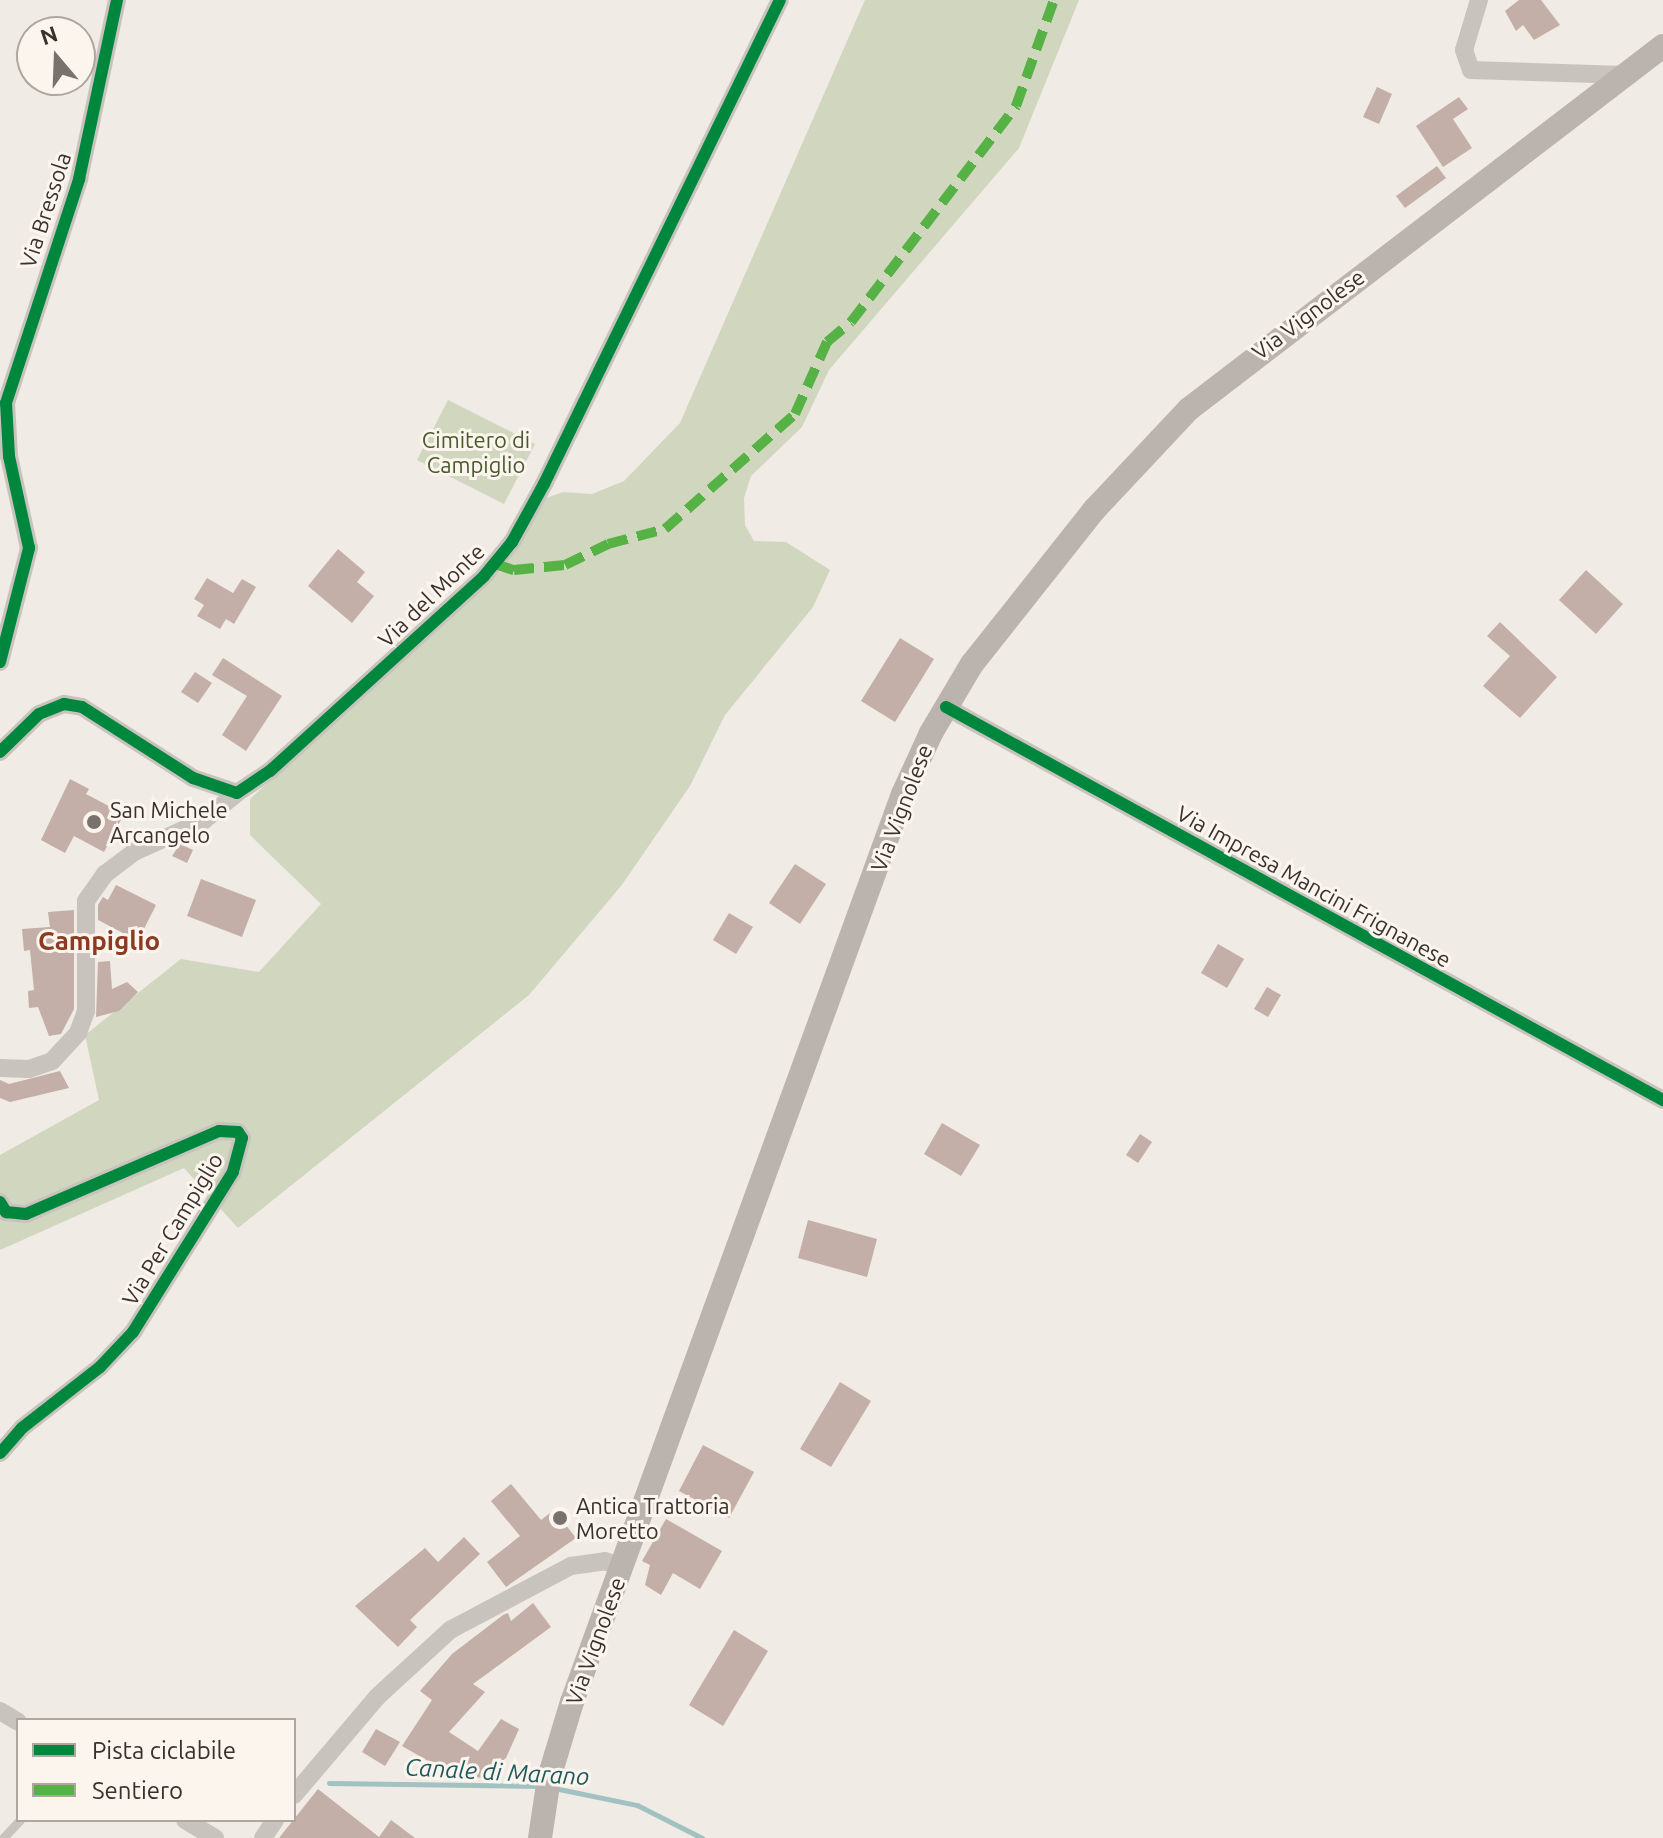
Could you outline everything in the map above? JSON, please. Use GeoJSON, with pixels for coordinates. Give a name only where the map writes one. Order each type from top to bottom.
{"type":"FeatureCollection","features":[{"type":"Feature","properties":{"kind":"main road","name":"Via Vignolese"},"geometry":{"type":"LineString","coordinates":[[540,1838],[547,1790],[621,1567],[903,794],[946,707],[972,664],[1095,509],[1189,409],[1663,46]]}},
{"type":"Feature","properties":{"kind":"street","name":"Via Bressola"},"geometry":{"type":"LineString","coordinates":[[0,662],[29,548],[8,447],[6,403],[79,179],[117,0]]}},
{"type":"Feature","properties":{"kind":"street","name":"Via del Monte"},"geometry":{"type":"LineString","coordinates":[[0,1068],[29,1069],[52,1061],[78,1033],[86,1011],[86,901],[105,874],[134,852],[211,816],[304,740],[484,576],[512,542],[780,0]]}},
{"type":"Feature","properties":{"kind":"street"},"geometry":{"type":"LineString","coordinates":[[1479,0],[1464,50],[1465,62],[1476,72],[1625,75]]}},
{"type":"Feature","properties":{"kind":"street"},"geometry":{"type":"LineString","coordinates":[[0,752],[39,714],[64,704],[82,707],[193,778],[237,793]]}},
{"type":"Feature","properties":{"kind":"street","name":"Via Impresa Mancini Frignanese"},"geometry":{"type":"LineString","coordinates":[[946,707],[1663,1100]]}},
{"type":"Feature","properties":{"kind":"street","name":"Via Per Campiglio"},"geometry":{"type":"LineString","coordinates":[[0,1202],[6,1212],[26,1214],[219,1131],[238,1132],[242,1138],[233,1172],[133,1332],[100,1367],[22,1428],[0,1453]]}},
{"type":"Feature","properties":{"kind":"street"},"geometry":{"type":"LineString","coordinates":[[296,1793],[377,1697],[450,1630],[571,1566],[605,1561],[621,1567]]}},
{"type":"Feature","properties":{"kind":"street"},"geometry":{"type":"LineString","coordinates":[[188,1822],[215,1838]]}},
{"type":"Feature","properties":{"kind":"lane"},"geometry":{"type":"LineString","coordinates":[[3,1838],[18,1822]]}},
{"type":"Feature","properties":{"kind":"green space"},"geometry":{"type":"Polygon","coordinates":[[[865,0],[1079,0],[1019,148],[829,370],[802,427],[751,476],[744,498],[745,525],[754,541],[786,542],[830,570],[813,607],[725,715],[690,786],[621,886],[529,995],[238,1228],[184,1168],[0,1250],[0,1155],[99,1100],[85,1035],[181,959],[259,972],[321,904],[250,835],[250,799],[504,568],[546,498],[563,492],[592,494],[624,481],[680,423],[865,0]]]}},
{"type":"Feature","properties":{"kind":"green space","name":"Cimitero di Campiglio"},"geometry":{"type":"Polygon","coordinates":[[[448,400],[535,444],[504,504],[417,460],[448,400]]]}},
{"type":"Feature","properties":{"kind":"building"},"geometry":{"type":"Polygon","coordinates":[[[1519,0],[1541,0],[1560,25],[1534,40],[1523,25],[1516,31],[1505,11],[1519,0]]]}},
{"type":"Feature","properties":{"kind":"building"},"geometry":{"type":"Polygon","coordinates":[[[1377,87],[1392,94],[1379,124],[1363,117],[1377,87]]]}},
{"type":"Feature","properties":{"kind":"building"},"geometry":{"type":"Polygon","coordinates":[[[1459,97],[1468,109],[1453,119],[1472,148],[1443,167],[1416,126],[1459,97]]]}},
{"type":"Feature","properties":{"kind":"building"},"geometry":{"type":"Polygon","coordinates":[[[1437,166],[1446,178],[1405,208],[1396,196],[1437,166]]]}},
{"type":"Feature","properties":{"kind":"building"},"geometry":{"type":"Polygon","coordinates":[[[338,549],[365,572],[357,582],[374,596],[352,623],[308,586],[338,549]]]}},
{"type":"Feature","properties":{"kind":"building"},"geometry":{"type":"Polygon","coordinates":[[[1586,570],[1623,604],[1596,634],[1559,600],[1586,570]]]}},
{"type":"Feature","properties":{"kind":"building"},"geometry":{"type":"Polygon","coordinates":[[[207,578],[233,593],[242,579],[256,587],[234,624],[226,619],[220,629],[197,616],[204,605],[194,599],[207,578]]]}},
{"type":"Feature","properties":{"kind":"building"},"geometry":{"type":"Polygon","coordinates":[[[1500,622],[1557,677],[1520,718],[1483,686],[1510,656],[1487,636],[1500,622]]]}},
{"type":"Feature","properties":{"kind":"building"},"geometry":{"type":"Polygon","coordinates":[[[900,638],[934,659],[895,722],[861,701],[900,638]]]}},
{"type":"Feature","properties":{"kind":"building"},"geometry":{"type":"Polygon","coordinates":[[[223,658],[282,696],[246,751],[222,735],[247,696],[212,675],[223,658]]]}},
{"type":"Feature","properties":{"kind":"building"},"geometry":{"type":"Polygon","coordinates":[[[195,672],[212,683],[198,703],[181,692],[195,672]]]}},
{"type":"Feature","properties":{"kind":"building"},"geometry":{"type":"Polygon","coordinates":[[[70,779],[89,789],[86,794],[124,814],[104,852],[74,836],[65,853],[41,840],[70,779]]]}},
{"type":"Feature","properties":{"kind":"building"},"geometry":{"type":"Polygon","coordinates":[[[180,844],[193,850],[187,863],[172,856],[180,844]]]}},
{"type":"Feature","properties":{"kind":"building"},"geometry":{"type":"Polygon","coordinates":[[[795,864],[826,884],[800,924],[769,903],[795,864]]]}},
{"type":"Feature","properties":{"kind":"building"},"geometry":{"type":"Polygon","coordinates":[[[201,879],[256,900],[242,937],[187,916],[201,879]]]}},
{"type":"Feature","properties":{"kind":"building"},"geometry":{"type":"Polygon","coordinates":[[[116,885],[156,905],[138,941],[98,920],[98,905],[103,897],[108,900],[116,885]]]}},
{"type":"Feature","properties":{"kind":"building"},"geometry":{"type":"Polygon","coordinates":[[[74,910],[74,1009],[61,1034],[49,1036],[38,1007],[29,1008],[28,991],[34,990],[30,950],[24,951],[22,929],[50,927],[48,912],[74,910]]]}},
{"type":"Feature","properties":{"kind":"building"},"geometry":{"type":"Polygon","coordinates":[[[729,913],[753,927],[736,954],[713,940],[729,913]]]}},
{"type":"Feature","properties":{"kind":"building"},"geometry":{"type":"Polygon","coordinates":[[[1218,944],[1244,959],[1227,988],[1201,973],[1218,944]]]}},
{"type":"Feature","properties":{"kind":"building"},"geometry":{"type":"Polygon","coordinates":[[[110,961],[112,989],[127,982],[138,992],[119,1011],[96,1017],[98,962],[110,961]]]}},
{"type":"Feature","properties":{"kind":"building"},"geometry":{"type":"Polygon","coordinates":[[[1267,987],[1281,995],[1268,1017],[1254,1009],[1267,987]]]}},
{"type":"Feature","properties":{"kind":"building"},"geometry":{"type":"Polygon","coordinates":[[[60,1071],[69,1088],[10,1102],[0,1098],[0,1080],[9,1084],[60,1071]]]}},
{"type":"Feature","properties":{"kind":"building"},"geometry":{"type":"Polygon","coordinates":[[[942,1123],[980,1145],[961,1176],[924,1154],[942,1123]]]}},
{"type":"Feature","properties":{"kind":"building"},"geometry":{"type":"Polygon","coordinates":[[[1140,1134],[1152,1142],[1138,1163],[1126,1155],[1140,1134]]]}},
{"type":"Feature","properties":{"kind":"building"},"geometry":{"type":"Polygon","coordinates":[[[808,1220],[877,1239],[867,1277],[798,1258],[808,1220]]]}},
{"type":"Feature","properties":{"kind":"building"},"geometry":{"type":"Polygon","coordinates":[[[840,1382],[871,1401],[831,1467],[800,1449],[840,1382]]]}},
{"type":"Feature","properties":{"kind":"building"},"geometry":{"type":"Polygon","coordinates":[[[703,1445],[754,1472],[729,1518],[679,1491],[703,1445]]]}},
{"type":"Feature","properties":{"kind":"building"},"geometry":{"type":"Polygon","coordinates":[[[511,1484],[541,1520],[554,1510],[576,1538],[506,1587],[487,1562],[520,1536],[491,1501],[511,1484]]]}},
{"type":"Feature","properties":{"kind":"building"},"geometry":{"type":"Polygon","coordinates":[[[666,1519],[722,1551],[700,1589],[673,1573],[661,1595],[645,1585],[650,1565],[642,1561],[666,1519]]]}},
{"type":"Feature","properties":{"kind":"building"},"geometry":{"type":"Polygon","coordinates":[[[464,1537],[480,1554],[410,1620],[417,1627],[398,1647],[355,1606],[425,1548],[438,1562],[464,1537]]]}},
{"type":"Feature","properties":{"kind":"building"},"geometry":{"type":"Polygon","coordinates":[[[533,1603],[551,1627],[473,1684],[485,1692],[449,1732],[478,1751],[501,1719],[519,1729],[506,1758],[481,1778],[442,1769],[402,1746],[432,1700],[420,1691],[452,1654],[503,1615],[508,1613],[511,1621],[533,1603]]]}},
{"type":"Feature","properties":{"kind":"building"},"geometry":{"type":"Polygon","coordinates":[[[734,1630],[768,1651],[723,1726],[689,1705],[734,1630]]]}},
{"type":"Feature","properties":{"kind":"building"},"geometry":{"type":"Polygon","coordinates":[[[376,1729],[400,1742],[385,1766],[362,1752],[376,1729]]]}},
{"type":"Feature","properties":{"kind":"building"},"geometry":{"type":"Polygon","coordinates":[[[318,1789],[379,1837],[391,1820],[415,1838],[279,1838],[292,1822],[296,1822],[296,1817],[318,1789]]]}},
{"type":"Feature","properties":{"kind":"waterway","name":"Canale di Marano"},"geometry":{"type":"LineString","coordinates":[[329,1783],[540,1786]]}},
{"type":"Feature","properties":{"kind":"waterway","name":"Canale di Marano"},"geometry":{"type":"LineString","coordinates":[[554,1788],[637,1805],[702,1838]]}},
{"type":"Feature","properties":{"kind":"marked path"},"geometry":{"type":"LineString","coordinates":[[495,564],[514,570],[565,565],[608,544],[665,529],[795,414],[827,342],[851,322],[1016,106],[1054,0]]}},
{"type":"Feature","properties":{"kind":"cycle path"},"geometry":{"type":"LineString","coordinates":[[0,662],[29,548],[9,456],[6,403],[79,179],[117,0]]}},
{"type":"Feature","properties":{"kind":"cycle path"},"geometry":{"type":"LineString","coordinates":[[0,752],[39,714],[64,704],[82,707],[193,778],[237,793],[270,771],[484,576],[512,542],[544,484],[780,0]]}},
{"type":"Feature","properties":{"kind":"cycle path"},"geometry":{"type":"LineString","coordinates":[[946,707],[1663,1100]]}},
{"type":"Feature","properties":{"kind":"cycle path"},"geometry":{"type":"LineString","coordinates":[[0,1202],[6,1212],[26,1214],[219,1131],[238,1132],[242,1138],[233,1172],[133,1332],[100,1367],[22,1428],[0,1453]]}},
{"type":"Feature","properties":{"kind":"place","name":"San Michele Arcangelo"},"geometry":{"type":"Point","coordinates":[94,822]}},
{"type":"Feature","properties":{"kind":"place","name":"Antica Trattoria Moretto"},"geometry":{"type":"Point","coordinates":[560,1518]}},
{"type":"Feature","properties":{"kind":"district","name":"Campiglio"},"geometry":{"type":"Point","coordinates":[99,941]}}]}
